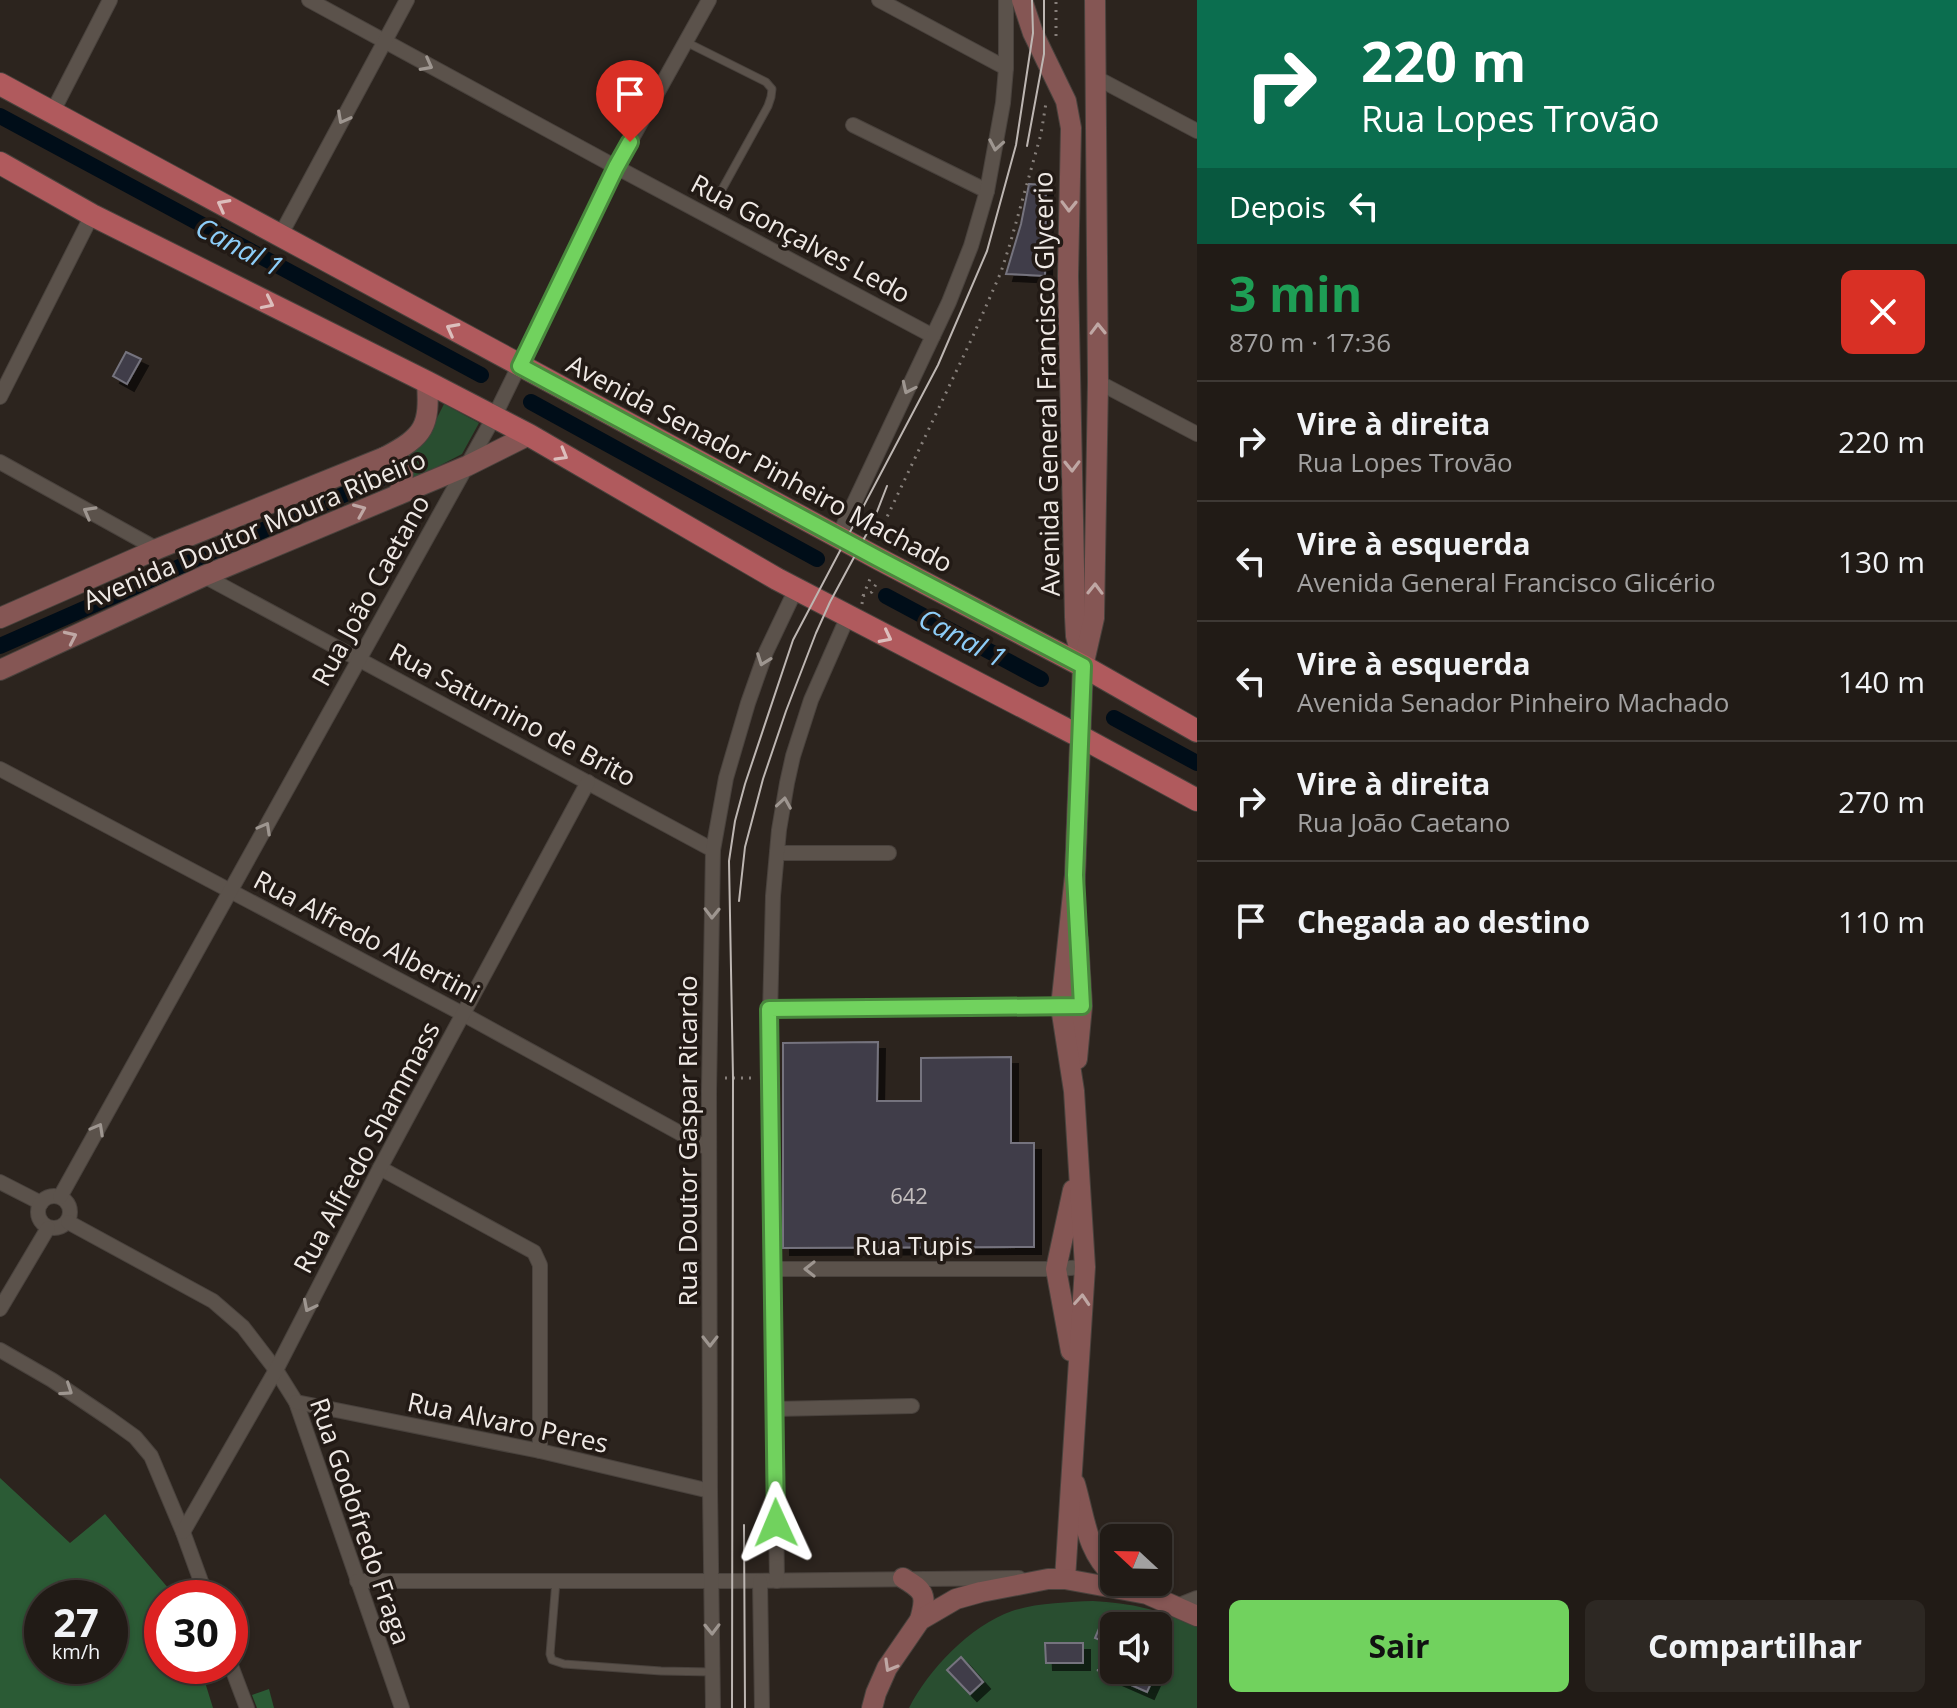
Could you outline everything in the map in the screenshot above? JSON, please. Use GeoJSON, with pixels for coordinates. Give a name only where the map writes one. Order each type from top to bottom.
{"type":"FeatureCollection","features":[{"type":"Feature","properties":{"kind":"main road","name":"Avenida Senador Pinheiro Machado"},"geometry":{"type":"LineString","coordinates":[[0,84],[518,370],[838,537],[875,567],[1083,666],[1197,731]]}},
{"type":"Feature","properties":{"kind":"main road"},"geometry":{"type":"LineString","coordinates":[[0,163],[92,215],[496,414],[796,589],[856,613],[1081,737],[1196,794]]}},
{"type":"Feature","properties":{"kind":"street"},"geometry":{"type":"LineString","coordinates":[[52,113],[110,0]]}},
{"type":"Feature","properties":{"kind":"street","name":"Rua Gonçalves Ledo"},"geometry":{"type":"LineString","coordinates":[[309,0],[933,336]]}},
{"type":"Feature","properties":{"kind":"street"},"geometry":{"type":"LineString","coordinates":[[280,236],[407,0]]}},
{"type":"Feature","properties":{"kind":"street","name":"Rua João Caetano"},"geometry":{"type":"LineString","coordinates":[[60,1197],[496,414],[616,167],[709,0]]}},
{"type":"Feature","properties":{"kind":"street"},"geometry":{"type":"LineString","coordinates":[[879,0],[1006,68]]}},
{"type":"Feature","properties":{"kind":"street"},"geometry":{"type":"LineString","coordinates":[[838,537],[949,302],[971,246],[987,191],[1003,103],[1006,0]]}},
{"type":"Feature","properties":{"kind":"street","name":"Avenida General Francisco Glycerio"},"geometry":{"type":"LineString","coordinates":[[1022,0],[1033,33],[1066,101],[1071,128],[1068,276],[1075,617],[1083,666]]}},
{"type":"Feature","properties":{"kind":"street","name":"Avenida General Francisco Glycerio"},"geometry":{"type":"LineString","coordinates":[[1083,666],[1094,618],[1098,382],[1095,0]]}},
{"type":"Feature","properties":{"kind":"street"},"geometry":{"type":"LineString","coordinates":[[1095,77],[1197,131]]}},
{"type":"Feature","properties":{"kind":"street"},"geometry":{"type":"LineString","coordinates":[[853,125],[987,191]]}},
{"type":"Feature","properties":{"kind":"street"},"geometry":{"type":"LineString","coordinates":[[0,397],[92,215]]}},
{"type":"Feature","properties":{"kind":"street"},"geometry":{"type":"LineString","coordinates":[[1068,276],[1079,367],[1098,382],[1197,434]]}},
{"type":"Feature","properties":{"kind":"street","name":"Avenida Doutor Moura Ribeiro"},"geometry":{"type":"LineString","coordinates":[[0,618],[157,549],[385,457],[418,436],[427,422],[427,382]]}},
{"type":"Feature","properties":{"kind":"street","name":"Avenida Doutor Moura Ribeiro"},"geometry":{"type":"LineString","coordinates":[[0,670],[204,576],[467,466],[529,435]]}},
{"type":"Feature","properties":{"kind":"street"},"geometry":{"type":"LineString","coordinates":[[385,457],[397,461],[403,468],[399,494]]}},
{"type":"Feature","properties":{"kind":"street"},"geometry":{"type":"LineString","coordinates":[[0,462],[157,549]]}},
{"type":"Feature","properties":{"kind":"street","name":"Rua Saturnino de Brito"},"geometry":{"type":"LineString","coordinates":[[204,576],[713,850]]}},
{"type":"Feature","properties":{"kind":"street","name":"Rua Doutor Gaspar Ricardo"},"geometry":{"type":"LineString","coordinates":[[713,1708],[709,1149],[713,850],[726,778],[748,703],[766,652],[796,589]]}},
{"type":"Feature","properties":{"kind":"street"},"geometry":{"type":"LineString","coordinates":[[777,1581],[769,1054],[773,896],[793,756],[811,700],[856,613]]}},
{"type":"Feature","properties":{"kind":"street"},"geometry":{"type":"LineString","coordinates":[[1056,1579],[1070,1469],[1085,1267],[1072,1006],[1083,666]]}},
{"type":"Feature","properties":{"kind":"street","name":"Rua Alfredo Albertini"},"geometry":{"type":"LineString","coordinates":[[0,769],[463,1014],[709,1149]]}},
{"type":"Feature","properties":{"kind":"street","name":"Rua Alfredo Shammass"},"geometry":{"type":"LineString","coordinates":[[183,1532],[276,1370],[380,1168],[588,782]]}},
{"type":"Feature","properties":{"kind":"street"},"geometry":{"type":"LineString","coordinates":[[777,853],[889,853]]}},
{"type":"Feature","properties":{"kind":"street"},"geometry":{"type":"LineString","coordinates":[[769,1009],[1072,1006]]}},
{"type":"Feature","properties":{"kind":"street"},"geometry":{"type":"LineString","coordinates":[[1076,1378],[1056,1269],[1078,1163]]}},
{"type":"Feature","properties":{"kind":"street"},"geometry":{"type":"LineString","coordinates":[[380,1168],[534,1252],[540,1265],[540,1451]]}},
{"type":"Feature","properties":{"kind":"street"},"geometry":{"type":"LineString","coordinates":[[0,1182],[41,1203]]}},
{"type":"Feature","properties":{"kind":"street"},"geometry":{"type":"LineString","coordinates":[[49,1197],[60,1197],[70,1208],[68,1222],[59,1228],[48,1228],[39,1217],[41,1203],[49,1197]]}},
{"type":"Feature","properties":{"kind":"street","name":"Rua Godofredo Fraga"},"geometry":{"type":"LineString","coordinates":[[68,1222],[213,1301],[243,1327],[276,1370],[296,1402],[402,1708]]}},
{"type":"Feature","properties":{"kind":"street"},"geometry":{"type":"LineString","coordinates":[[0,1309],[48,1228]]}},
{"type":"Feature","properties":{"kind":"street","name":"Rua Tupis"},"geometry":{"type":"LineString","coordinates":[[773,1269],[1085,1267]]}},
{"type":"Feature","properties":{"kind":"street"},"geometry":{"type":"LineString","coordinates":[[0,1350],[52,1380],[135,1437],[151,1456],[200,1580]]}},
{"type":"Feature","properties":{"kind":"street","name":"Rua Alvaro Peres"},"geometry":{"type":"LineString","coordinates":[[296,1402],[540,1451],[710,1491]]}},
{"type":"Feature","properties":{"kind":"street"},"geometry":{"type":"LineString","coordinates":[[775,1409],[912,1406]]}},
{"type":"Feature","properties":{"kind":"street"},"geometry":{"type":"LineString","coordinates":[[1070,1469],[1090,1544],[1100,1561]]}},
{"type":"Feature","properties":{"kind":"street"},"geometry":{"type":"LineString","coordinates":[[357,1581],[903,1578],[1056,1579],[1100,1583]]}},
{"type":"Feature","properties":{"kind":"street"},"geometry":{"type":"LineString","coordinates":[[872,1708],[887,1668],[920,1620],[924,1606],[920,1588],[903,1578]]}},
{"type":"Feature","properties":{"kind":"street"},"geometry":{"type":"LineString","coordinates":[[920,1620],[956,1599],[1056,1579]]}},
{"type":"Feature","properties":{"kind":"street"},"geometry":{"type":"LineString","coordinates":[[760,1581],[762,1708]]}},
{"type":"Feature","properties":{"kind":"street"},"geometry":{"type":"LineString","coordinates":[[1152,1596],[1197,1616]]}},
{"type":"Feature","properties":{"kind":"street"},"geometry":{"type":"LineString","coordinates":[[1177,1606],[1197,1598]]}},
{"type":"Feature","properties":{"kind":"street"},"geometry":{"type":"LineString","coordinates":[[238,1684],[247,1708]]}},
{"type":"Feature","properties":{"kind":"lane"},"geometry":{"type":"LineString","coordinates":[[686,42],[766,82],[772,89],[768,106],[720,193]]}},
{"type":"Feature","properties":{"kind":"lane"},"geometry":{"type":"LineString","coordinates":[[556,1581],[552,1660],[564,1664],[713,1672]]}},
{"type":"Feature","properties":{"kind":"path"},"geometry":{"type":"LineString","coordinates":[[1051,68],[1056,36],[1056,0]]}},
{"type":"Feature","properties":{"kind":"path"},"geometry":{"type":"LineString","coordinates":[[863,596],[872,592],[878,583],[874,544],[1001,272],[1037,148],[1047,97]]}},
{"type":"Feature","properties":{"kind":"path"},"geometry":{"type":"LineString","coordinates":[[856,613],[875,567]]}},
{"type":"Feature","properties":{"kind":"path"},"geometry":{"type":"LineString","coordinates":[[723,1078],[755,1078],[755,1053],[769,1054]]}},
{"type":"Feature","properties":{"kind":"green space"},"geometry":{"type":"Polygon","coordinates":[[[444,404],[479,423],[462,454],[414,479],[404,458],[430,432],[444,404]]]}},
{"type":"Feature","properties":{"kind":"green space"},"geometry":{"type":"Polygon","coordinates":[[[0,1478],[70,1543],[105,1514],[161,1580],[144,1580],[144,1684],[206,1684],[213,1708],[0,1708],[0,1478]]]}},
{"type":"Feature","properties":{"kind":"green space"},"geometry":{"type":"Polygon","coordinates":[[[1106,1602],[1159,1612],[1100,1612],[1100,1684],[1172,1684],[1172,1616],[1197,1627],[1197,1708],[909,1708],[939,1664],[966,1638],[1012,1611],[1052,1603],[1106,1602]]]}},
{"type":"Feature","properties":{"kind":"green space"},"geometry":{"type":"Polygon","coordinates":[[[269,1689],[274,1708],[257,1708],[252,1695],[269,1689]]]}},
{"type":"Feature","properties":{"kind":"building"},"geometry":{"type":"Polygon","coordinates":[[[1029,184],[1046,185],[1045,276],[1006,274],[1029,184]]]}},
{"type":"Feature","properties":{"kind":"building"},"geometry":{"type":"Polygon","coordinates":[[[126,352],[141,359],[127,384],[113,376],[126,352]]]}},
{"type":"Feature","properties":{"kind":"building"},"geometry":{"type":"Polygon","coordinates":[[[878,1042],[877,1101],[921,1101],[921,1058],[1011,1057],[1011,1143],[1034,1143],[1034,1247],[783,1248],[783,1043],[878,1042]]]}},
{"type":"Feature","properties":{"kind":"building"},"geometry":{"type":"Polygon","coordinates":[[[1045,1643],[1083,1643],[1083,1663],[1046,1663],[1045,1643]]]}},
{"type":"Feature","properties":{"kind":"building"},"geometry":{"type":"Polygon","coordinates":[[[961,1657],[983,1682],[970,1694],[947,1670],[961,1657]]]}},
{"type":"Feature","properties":{"kind":"building"},"geometry":{"type":"Polygon","coordinates":[[[1129,1684],[1151,1684],[1147,1692],[1129,1684]]]}},
{"type":"Feature","properties":{"kind":"waterway","name":"Canal 1"},"geometry":{"type":"LineString","coordinates":[[0,116],[481,375]]}},
{"type":"Feature","properties":{"kind":"waterway","name":"Canal 1"},"geometry":{"type":"LineString","coordinates":[[531,402],[817,559]]}},
{"type":"Feature","properties":{"kind":"waterway"},"geometry":{"type":"LineString","coordinates":[[0,646],[384,477]]}},
{"type":"Feature","properties":{"kind":"waterway","name":"Canal 1"},"geometry":{"type":"LineString","coordinates":[[886,596],[1041,679]]}},
{"type":"Feature","properties":{"kind":"waterway","name":"Canal 1"},"geometry":{"type":"LineString","coordinates":[[1114,718],[1197,763]]}},
{"type":"Feature","properties":{"kind":"tram line"},"geometry":{"type":"LineString","coordinates":[[732,1708],[733,1078],[729,861],[735,821],[793,640],[938,365],[987,251],[1016,145],[1033,33],[1032,0]]}},
{"type":"Feature","properties":{"kind":"tram line"},"geometry":{"type":"LineString","coordinates":[[1027,146],[1044,54],[1044,0]]}},
{"type":"Feature","properties":{"kind":"tram line"},"geometry":{"type":"LineString","coordinates":[[739,901],[745,847],[786,711],[816,633],[873,522],[887,486]]}},
{"type":"Feature","properties":{"kind":"tram line"},"geometry":{"type":"LineString","coordinates":[[744,1525],[745,1708]]}},
{"type":"Feature","properties":{"kind":"route"},"geometry":{"type":"LineString","coordinates":[[630,142],[520,366],[1083,666],[1075,875],[1082,1006],[769,1009],[776,1523]]}}]}
